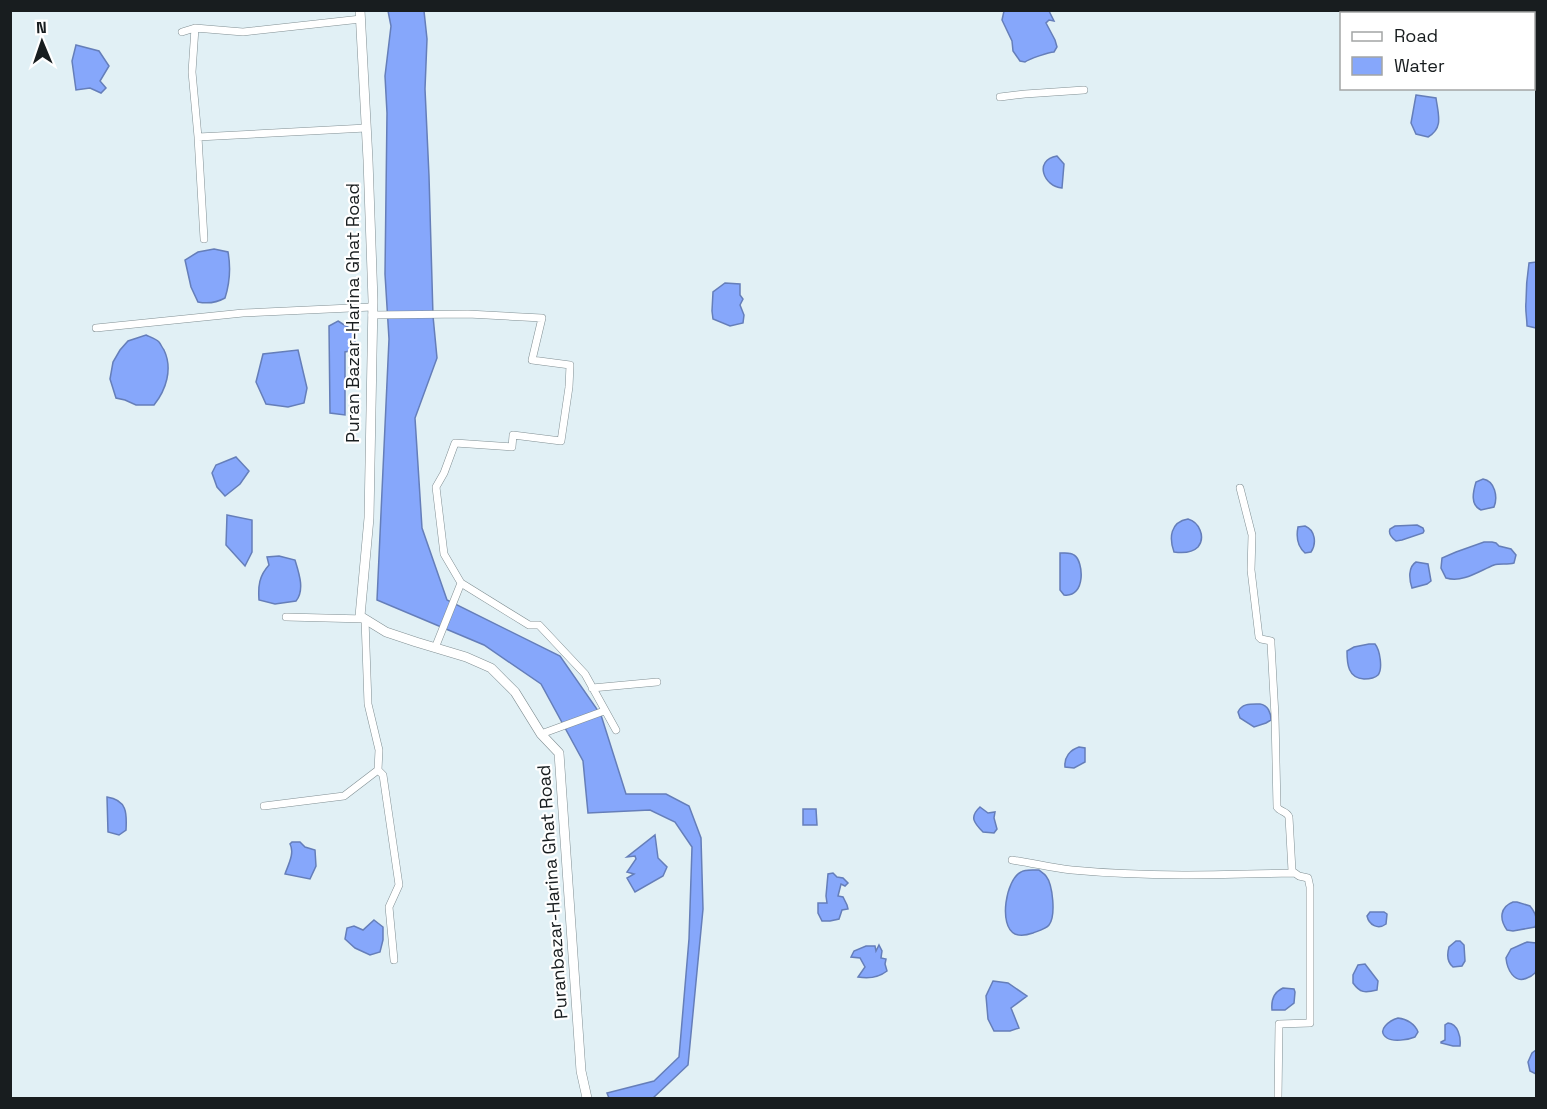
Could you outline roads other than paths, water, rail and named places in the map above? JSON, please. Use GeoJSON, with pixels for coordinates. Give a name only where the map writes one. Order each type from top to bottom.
{"type":"FeatureCollection","features":[{"type":"Feature","properties":{"kind":"main road","name":"Puran Bazar-Harina Ghat Road"},"geometry":{"type":"LineString","coordinates":[[361,15],[372,311],[369,518],[363,618]]}},
{"type":"Feature","properties":{"kind":"main road","name":"Puranbazar-Harina Ghat Road"},"geometry":{"type":"LineString","coordinates":[[363,618],[387,632],[466,657],[491,668],[515,692],[541,734],[559,753],[580,1071],[588,1098]]}},
{"type":"Feature","properties":{"kind":"street"},"geometry":{"type":"LineString","coordinates":[[182,32],[195,28],[243,32],[361,15]]}},
{"type":"Feature","properties":{"kind":"street"},"geometry":{"type":"LineString","coordinates":[[195,28],[192,72],[204,239]]}},
{"type":"Feature","properties":{"kind":"street"},"geometry":{"type":"LineString","coordinates":[[1000,98],[1032,93],[1084,90]]}},
{"type":"Feature","properties":{"kind":"street"},"geometry":{"type":"LineString","coordinates":[[198,137],[366,128]]}},
{"type":"Feature","properties":{"kind":"street"},"geometry":{"type":"LineString","coordinates":[[96,328],[243,314],[372,311],[542,318],[532,360],[570,365],[561,441],[513,435],[512,447],[454,443],[444,473],[436,487],[444,554],[461,582],[529,625],[539,625],[585,674],[616,730]]}},
{"type":"Feature","properties":{"kind":"street"},"geometry":{"type":"LineString","coordinates":[[1240,488],[1251,535],[1251,570],[1259,637],[1271,641],[1277,807],[1288,815],[1294,873]]}},
{"type":"Feature","properties":{"kind":"street"},"geometry":{"type":"LineString","coordinates":[[435,648],[461,582]]}},
{"type":"Feature","properties":{"kind":"street"},"geometry":{"type":"LineString","coordinates":[[286,617],[363,618],[368,704],[379,750],[378,770],[383,775],[399,885],[389,907],[393,960]]}},
{"type":"Feature","properties":{"kind":"street"},"geometry":{"type":"LineString","coordinates":[[592,688],[657,682]]}},
{"type":"Feature","properties":{"kind":"street"},"geometry":{"type":"LineString","coordinates":[[541,734],[604,711]]}},
{"type":"Feature","properties":{"kind":"street"},"geometry":{"type":"LineString","coordinates":[[264,806],[344,796],[378,770]]}},
{"type":"Feature","properties":{"kind":"street"},"geometry":{"type":"LineString","coordinates":[[1012,860],[1074,870],[1202,876],[1294,873],[1308,878],[1310,887],[1310,1023],[1279,1024],[1278,1098]]}},
{"type":"Feature","properties":{"kind":"water"},"geometry":{"type":"Polygon","coordinates":[[[388,11],[424,11],[427,39],[425,89],[433,316],[437,358],[415,418],[422,528],[447,600],[560,656],[601,715],[626,794],[666,794],[689,806],[701,838],[703,909],[688,1065],[653,1098],[609,1098],[607,1093],[654,1081],[679,1057],[689,939],[692,847],[675,822],[650,810],[588,813],[583,761],[541,684],[484,645],[377,600],[389,339],[385,274],[387,113],[385,76],[391,26],[388,11]]]}},
{"type":"Feature","properties":{"kind":"water"},"geometry":{"type":"Polygon","coordinates":[[[1004,11],[1049,11],[1054,21],[1049,20],[1046,23],[1057,47],[1054,52],[1025,62],[1020,61],[1013,51],[1012,41],[1002,20],[1004,11]]]}},
{"type":"Feature","properties":{"kind":"water"},"geometry":{"type":"Polygon","coordinates":[[[76,45],[99,51],[109,66],[100,81],[106,88],[101,93],[90,88],[76,90],[72,61],[76,45]]]}},
{"type":"Feature","properties":{"kind":"water"},"geometry":{"type":"Polygon","coordinates":[[[1416,95],[1436,98],[1438,125],[1428,137],[1416,134],[1411,123],[1416,95]]]}},
{"type":"Feature","properties":{"kind":"water"},"geometry":{"type":"Polygon","coordinates":[[[1057,156],[1064,164],[1062,188],[1050,183],[1043,168],[1050,158],[1057,156]]]}},
{"type":"Feature","properties":{"kind":"water"},"geometry":{"type":"Polygon","coordinates":[[[214,249],[228,252],[230,275],[225,298],[212,303],[198,302],[191,287],[185,260],[198,252],[214,249]]]}},
{"type":"Feature","properties":{"kind":"water"},"geometry":{"type":"Polygon","coordinates":[[[1536,262],[1536,328],[1527,326],[1526,308],[1529,263],[1536,262]]]}},
{"type":"Feature","properties":{"kind":"water"},"geometry":{"type":"Polygon","coordinates":[[[725,283],[740,284],[740,295],[743,299],[740,305],[744,315],[743,323],[730,326],[713,319],[713,292],[725,283]]]}},
{"type":"Feature","properties":{"kind":"water"},"geometry":{"type":"Polygon","coordinates":[[[338,321],[354,331],[356,350],[345,352],[345,415],[330,413],[329,326],[338,321]]]}},
{"type":"Feature","properties":{"kind":"water"},"geometry":{"type":"Polygon","coordinates":[[[146,335],[158,341],[164,350],[168,364],[167,379],[154,405],[136,405],[116,398],[110,379],[113,362],[120,350],[128,341],[146,335]]]}},
{"type":"Feature","properties":{"kind":"water"},"geometry":{"type":"Polygon","coordinates":[[[298,350],[307,388],[304,403],[288,407],[266,404],[256,382],[263,354],[298,350]]]}},
{"type":"Feature","properties":{"kind":"water"},"geometry":{"type":"Polygon","coordinates":[[[236,457],[249,471],[240,484],[225,496],[217,487],[212,473],[216,465],[236,457]]]}},
{"type":"Feature","properties":{"kind":"water"},"geometry":{"type":"Polygon","coordinates":[[[1483,479],[1493,486],[1496,499],[1494,507],[1481,510],[1475,505],[1473,494],[1476,482],[1483,479]]]}},
{"type":"Feature","properties":{"kind":"water"},"geometry":{"type":"Polygon","coordinates":[[[227,515],[252,520],[252,552],[245,566],[226,545],[227,515]]]}},
{"type":"Feature","properties":{"kind":"water"},"geometry":{"type":"Polygon","coordinates":[[[1188,519],[1200,530],[1200,543],[1193,550],[1174,552],[1172,531],[1178,523],[1188,519]]]}},
{"type":"Feature","properties":{"kind":"water"},"geometry":{"type":"Polygon","coordinates":[[[1417,525],[1423,528],[1423,533],[1396,541],[1390,534],[1390,529],[1395,526],[1417,525]]]}},
{"type":"Feature","properties":{"kind":"water"},"geometry":{"type":"Polygon","coordinates":[[[1305,526],[1311,530],[1314,541],[1311,552],[1305,553],[1299,544],[1297,534],[1298,527],[1305,526]]]}},
{"type":"Feature","properties":{"kind":"water"},"geometry":{"type":"Polygon","coordinates":[[[1484,542],[1496,543],[1511,549],[1516,555],[1514,563],[1494,565],[1465,578],[1446,578],[1441,568],[1442,558],[1484,542]]]}},
{"type":"Feature","properties":{"kind":"water"},"geometry":{"type":"Polygon","coordinates":[[[1060,553],[1072,554],[1080,564],[1079,585],[1071,594],[1064,595],[1060,590],[1060,553]]]}},
{"type":"Feature","properties":{"kind":"water"},"geometry":{"type":"Polygon","coordinates":[[[279,556],[295,560],[300,581],[299,597],[296,601],[275,604],[259,600],[260,581],[269,565],[267,557],[279,556]]]}},
{"type":"Feature","properties":{"kind":"water"},"geometry":{"type":"Polygon","coordinates":[[[1416,562],[1428,564],[1431,581],[1412,588],[1410,574],[1416,562]]]}},
{"type":"Feature","properties":{"kind":"water"},"geometry":{"type":"Polygon","coordinates":[[[1375,644],[1378,651],[1380,672],[1373,678],[1359,678],[1350,670],[1347,651],[1375,644]]]}},
{"type":"Feature","properties":{"kind":"water"},"geometry":{"type":"Polygon","coordinates":[[[1260,704],[1268,710],[1271,720],[1254,727],[1240,718],[1238,712],[1242,707],[1260,704]]]}},
{"type":"Feature","properties":{"kind":"water"},"geometry":{"type":"Polygon","coordinates":[[[1079,747],[1085,748],[1085,762],[1074,768],[1065,767],[1068,754],[1079,747]]]}},
{"type":"Feature","properties":{"kind":"water"},"geometry":{"type":"Polygon","coordinates":[[[107,797],[119,801],[124,808],[126,830],[119,835],[108,832],[107,797]]]}},
{"type":"Feature","properties":{"kind":"water"},"geometry":{"type":"Polygon","coordinates":[[[980,807],[988,813],[995,812],[997,829],[994,833],[983,832],[975,823],[974,817],[980,807]]]}},
{"type":"Feature","properties":{"kind":"water"},"geometry":{"type":"Polygon","coordinates":[[[803,809],[816,809],[817,825],[803,825],[803,809]]]}},
{"type":"Feature","properties":{"kind":"water"},"geometry":{"type":"Polygon","coordinates":[[[655,835],[658,858],[667,867],[663,876],[635,892],[627,878],[634,874],[627,872],[636,859],[635,856],[627,857],[655,835]]]}},
{"type":"Feature","properties":{"kind":"water"},"geometry":{"type":"Polygon","coordinates":[[[300,842],[305,847],[315,850],[316,866],[310,879],[285,874],[291,855],[290,844],[300,842]]]}},
{"type":"Feature","properties":{"kind":"water"},"geometry":{"type":"Polygon","coordinates":[[[1039,870],[1046,876],[1050,886],[1053,900],[1051,921],[1048,926],[1039,931],[1026,935],[1015,934],[1010,929],[1005,913],[1011,884],[1023,871],[1039,870]]]}},
{"type":"Feature","properties":{"kind":"water"},"geometry":{"type":"Polygon","coordinates":[[[833,873],[848,883],[845,886],[841,884],[838,896],[843,897],[848,909],[842,910],[839,919],[822,921],[818,913],[818,903],[827,903],[828,874],[833,873]]]}},
{"type":"Feature","properties":{"kind":"water"},"geometry":{"type":"Polygon","coordinates":[[[1513,902],[1530,906],[1536,916],[1535,927],[1507,930],[1502,914],[1505,907],[1513,902]]]}},
{"type":"Feature","properties":{"kind":"water"},"geometry":{"type":"Polygon","coordinates":[[[1370,912],[1387,914],[1386,924],[1380,927],[1372,924],[1367,916],[1370,912]]]}},
{"type":"Feature","properties":{"kind":"water"},"geometry":{"type":"Polygon","coordinates":[[[374,920],[383,927],[383,940],[380,952],[370,955],[355,948],[345,939],[347,928],[354,926],[363,930],[374,920]]]}},
{"type":"Feature","properties":{"kind":"water"},"geometry":{"type":"Polygon","coordinates":[[[1456,941],[1464,945],[1465,961],[1462,966],[1453,967],[1448,952],[1449,947],[1456,941]]]}},
{"type":"Feature","properties":{"kind":"water"},"geometry":{"type":"Polygon","coordinates":[[[1527,942],[1536,943],[1536,970],[1529,977],[1518,979],[1510,971],[1506,958],[1511,949],[1527,942]]]}},
{"type":"Feature","properties":{"kind":"water"},"geometry":{"type":"Polygon","coordinates":[[[879,945],[882,951],[881,958],[886,959],[887,971],[873,977],[858,977],[865,967],[860,958],[851,957],[854,951],[866,946],[875,946],[876,951],[879,945]]]}},
{"type":"Feature","properties":{"kind":"water"},"geometry":{"type":"Polygon","coordinates":[[[1365,964],[1378,981],[1377,990],[1363,991],[1353,983],[1353,975],[1358,965],[1365,964]]]}},
{"type":"Feature","properties":{"kind":"water"},"geometry":{"type":"Polygon","coordinates":[[[993,981],[1008,983],[1027,996],[1011,1008],[1019,1028],[1010,1031],[994,1031],[988,1019],[986,996],[993,981]]]}},
{"type":"Feature","properties":{"kind":"water"},"geometry":{"type":"Polygon","coordinates":[[[1283,988],[1294,989],[1294,1003],[1285,1010],[1272,1010],[1274,997],[1283,988]]]}},
{"type":"Feature","properties":{"kind":"water"},"geometry":{"type":"Polygon","coordinates":[[[1398,1018],[1415,1027],[1418,1032],[1415,1037],[1397,1040],[1384,1035],[1385,1026],[1398,1018]]]}},
{"type":"Feature","properties":{"kind":"water"},"geometry":{"type":"Polygon","coordinates":[[[1448,1023],[1458,1032],[1460,1046],[1441,1043],[1445,1040],[1445,1025],[1448,1023]]]}},
{"type":"Feature","properties":{"kind":"water"},"geometry":{"type":"Polygon","coordinates":[[[1536,1050],[1536,1074],[1530,1071],[1528,1062],[1536,1050]]]}}]}
